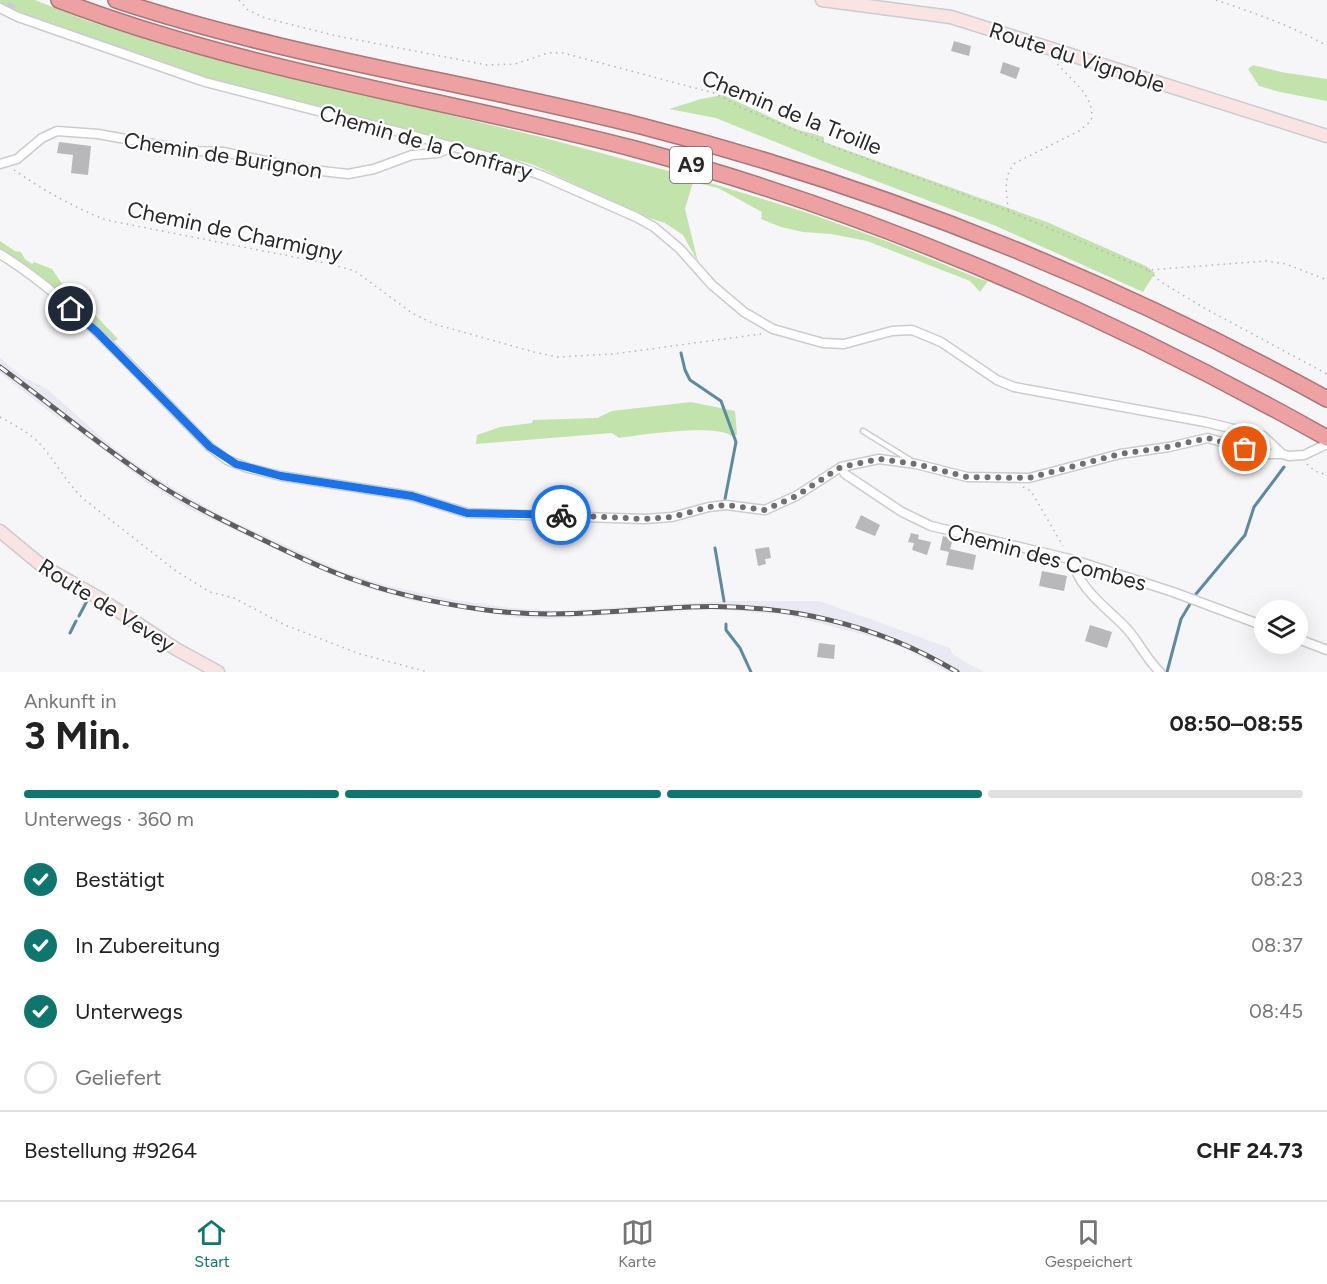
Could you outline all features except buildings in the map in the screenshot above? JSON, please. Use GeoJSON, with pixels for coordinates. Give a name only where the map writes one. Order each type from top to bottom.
{"type":"FeatureCollection","features":[{"type":"Feature","properties":{"kind":"highway","name":"A9"},"geometry":{"type":"LineString","coordinates":[[59,0],[130,25],[212,49],[635,149],[782,193],[888,231],[1033,289],[1192,364],[1327,438]]}},
{"type":"Feature","properties":{"kind":"highway","name":"A9"},"geometry":{"type":"LineString","coordinates":[[116,0],[267,42],[643,127],[750,156],[824,180],[942,221],[1100,286],[1236,351],[1327,399]]}},
{"type":"Feature","properties":{"kind":"street","name":"Route du Vignoble"},"geometry":{"type":"LineString","coordinates":[[822,0],[951,17],[1327,136]]}},
{"type":"Feature","properties":{"kind":"street","name":"Chemin de la Confrary"},"geometry":{"type":"LineString","coordinates":[[4,10],[18,17],[205,82],[379,126],[497,159],[543,176],[654,227],[680,249],[712,285],[744,312],[773,328],[823,343],[844,344],[892,331],[912,330],[941,342],[997,380],[1014,387],[1204,422],[1263,436],[1282,454]]}},
{"type":"Feature","properties":{"kind":"street","name":"Chemin de Burignon"},"geometry":{"type":"LineString","coordinates":[[3,164],[18,159],[42,138],[57,131],[98,134],[192,151],[223,152],[304,169],[348,174],[374,169],[412,155],[438,153],[453,147]]}},
{"type":"Feature","properties":{"kind":"street"},"geometry":{"type":"LineString","coordinates":[[0,254],[58,297],[97,332],[214,451],[227,460],[281,476],[412,496],[467,513],[644,519],[672,517],[726,505],[765,510],[796,496],[841,467],[879,459],[916,464],[967,477],[1029,478],[1120,454],[1208,438],[1263,454],[1299,457],[1327,444]]}},
{"type":"Feature","properties":{"kind":"street","name":"Chemin des Combes"},"geometry":{"type":"LineString","coordinates":[[841,467],[845,474],[902,512],[931,526],[1074,560],[1173,592],[1254,622]]}},
{"type":"Feature","properties":{"kind":"street","name":"Route de Vevey"},"geometry":{"type":"LineString","coordinates":[[0,531],[41,565],[99,598],[176,649],[218,672]]}},
{"type":"Feature","properties":{"kind":"street"},"geometry":{"type":"LineString","coordinates":[[1074,560],[1074,569],[1085,585],[1129,632],[1150,663],[1160,672]]}},
{"type":"Feature","properties":{"kind":"street"},"geometry":{"type":"LineString","coordinates":[[1308,643],[1327,650]]}},
{"type":"Feature","properties":{"kind":"lane"},"geometry":{"type":"LineString","coordinates":[[863,431],[916,464]]}},
{"type":"Feature","properties":{"kind":"path","name":"Chemin de la Troille"},"geometry":{"type":"LineString","coordinates":[[239,0],[248,10],[265,18],[337,36],[487,64],[515,64],[548,53],[563,53],[714,93],[751,112],[837,148],[1008,211],[1148,270],[1266,261],[1286,264],[1327,280]]}},
{"type":"Feature","properties":{"kind":"path"},"geometry":{"type":"LineString","coordinates":[[1216,0],[1275,22],[1327,46]]}},
{"type":"Feature","properties":{"kind":"path"},"geometry":{"type":"LineString","coordinates":[[1008,211],[1005,180],[1009,169],[1015,163],[1079,131],[1091,121],[1092,109],[1087,98],[1055,62]]}},
{"type":"Feature","properties":{"kind":"path","name":"Chemin de Charmigny"},"geometry":{"type":"LineString","coordinates":[[3,164],[80,209],[106,220],[338,266],[355,272],[412,313],[434,324],[534,352],[558,357],[612,354],[759,335],[773,328]]}},
{"type":"Feature","properties":{"kind":"path"},"geometry":{"type":"LineString","coordinates":[[1148,270],[1161,282],[1206,309],[1327,374]]}},
{"type":"Feature","properties":{"kind":"path"},"geometry":{"type":"LineString","coordinates":[[0,417],[25,431],[38,442],[76,493],[176,571],[210,592],[234,598],[285,625],[360,654],[428,672]]}},
{"type":"Feature","properties":{"kind":"path"},"geometry":{"type":"LineString","coordinates":[[1299,457],[1315,471],[1327,475]]}},
{"type":"Feature","properties":{"kind":"path"},"geometry":{"type":"LineString","coordinates":[[1023,489],[1031,491],[1066,551]]}},
{"type":"Feature","properties":{"kind":"shaded area"},"geometry":{"type":"Polygon","coordinates":[[[0,358],[22,376],[47,389],[115,449],[163,482],[224,517],[343,572],[389,586],[449,599],[502,607],[556,611],[726,601],[820,601],[950,648],[953,655],[984,672],[947,672],[908,650],[880,639],[788,615],[713,609],[547,619],[520,618],[413,601],[367,588],[322,571],[187,508],[147,483],[0,373],[0,358]]]}},
{"type":"Feature","properties":{"kind":"green space"},"geometry":{"type":"Polygon","coordinates":[[[0,0],[35,0],[85,20],[183,51],[541,137],[691,177],[808,213],[988,281],[980,292],[970,281],[867,241],[781,227],[761,219],[762,212],[718,188],[693,182],[685,209],[698,262],[683,235],[665,223],[643,216],[534,165],[433,136],[236,87],[170,67],[36,21],[0,4],[0,0]]]}},
{"type":"Feature","properties":{"kind":"green space"},"geometry":{"type":"Polygon","coordinates":[[[1253,65],[1327,79],[1327,101],[1259,86],[1248,69],[1253,65]]]}},
{"type":"Feature","properties":{"kind":"green space"},"geometry":{"type":"Polygon","coordinates":[[[723,95],[796,129],[824,137],[824,142],[1047,222],[1146,266],[1155,273],[1143,292],[996,226],[716,118],[669,109],[723,95]]]}},
{"type":"Feature","properties":{"kind":"green space"},"geometry":{"type":"Polygon","coordinates":[[[0,241],[15,251],[21,252],[32,264],[34,262],[52,269],[65,288],[75,294],[118,339],[111,343],[0,253],[0,241]]]}},
{"type":"Feature","properties":{"kind":"green space"},"geometry":{"type":"Polygon","coordinates":[[[691,402],[735,411],[737,434],[733,437],[725,433],[696,430],[619,438],[612,433],[476,444],[477,435],[500,427],[532,423],[533,420],[597,418],[612,411],[691,402]]]}},
{"type":"Feature","properties":{"kind":"waterway"},"geometry":{"type":"LineString","coordinates":[[681,353],[690,380],[721,401],[736,442],[725,499]]}},
{"type":"Feature","properties":{"kind":"waterway"},"geometry":{"type":"LineString","coordinates":[[1167,672],[1181,619],[1196,594],[1245,535],[1254,507],[1284,467]]}},
{"type":"Feature","properties":{"kind":"waterway"},"geometry":{"type":"LineString","coordinates":[[715,548],[724,601]]}},
{"type":"Feature","properties":{"kind":"waterway"},"geometry":{"type":"LineString","coordinates":[[79,616],[88,599]]}},
{"type":"Feature","properties":{"kind":"waterway"},"geometry":{"type":"LineString","coordinates":[[70,633],[76,621]]}},
{"type":"Feature","properties":{"kind":"waterway"},"geometry":{"type":"LineString","coordinates":[[726,624],[726,630],[740,648],[751,672]]}},
{"type":"Feature","properties":{"kind":"tunnel"},"geometry":{"type":"LineString","coordinates":[[9,11],[13,0]]}},
{"type":"Feature","properties":{"kind":"railway"},"geometry":{"type":"LineString","coordinates":[[0,367],[115,455],[178,496],[302,558],[371,585],[436,602],[511,613],[562,614],[689,607],[724,607],[794,613],[861,629],[926,655],[957,672]]}},
{"type":"Feature","properties":{"kind":"way so far"},"geometry":{"type":"LineString","coordinates":[[561,515],[644,519],[672,517],[726,505],[765,510],[796,496],[841,467],[879,459],[916,464],[967,477],[1029,478],[1120,454],[1208,438],[1245,449]]}},
{"type":"Feature","properties":{"kind":"route"},"geometry":{"type":"LineString","coordinates":[[71,309],[97,332],[210,447],[236,464],[281,476],[412,496],[467,513],[561,515]]}}]}
